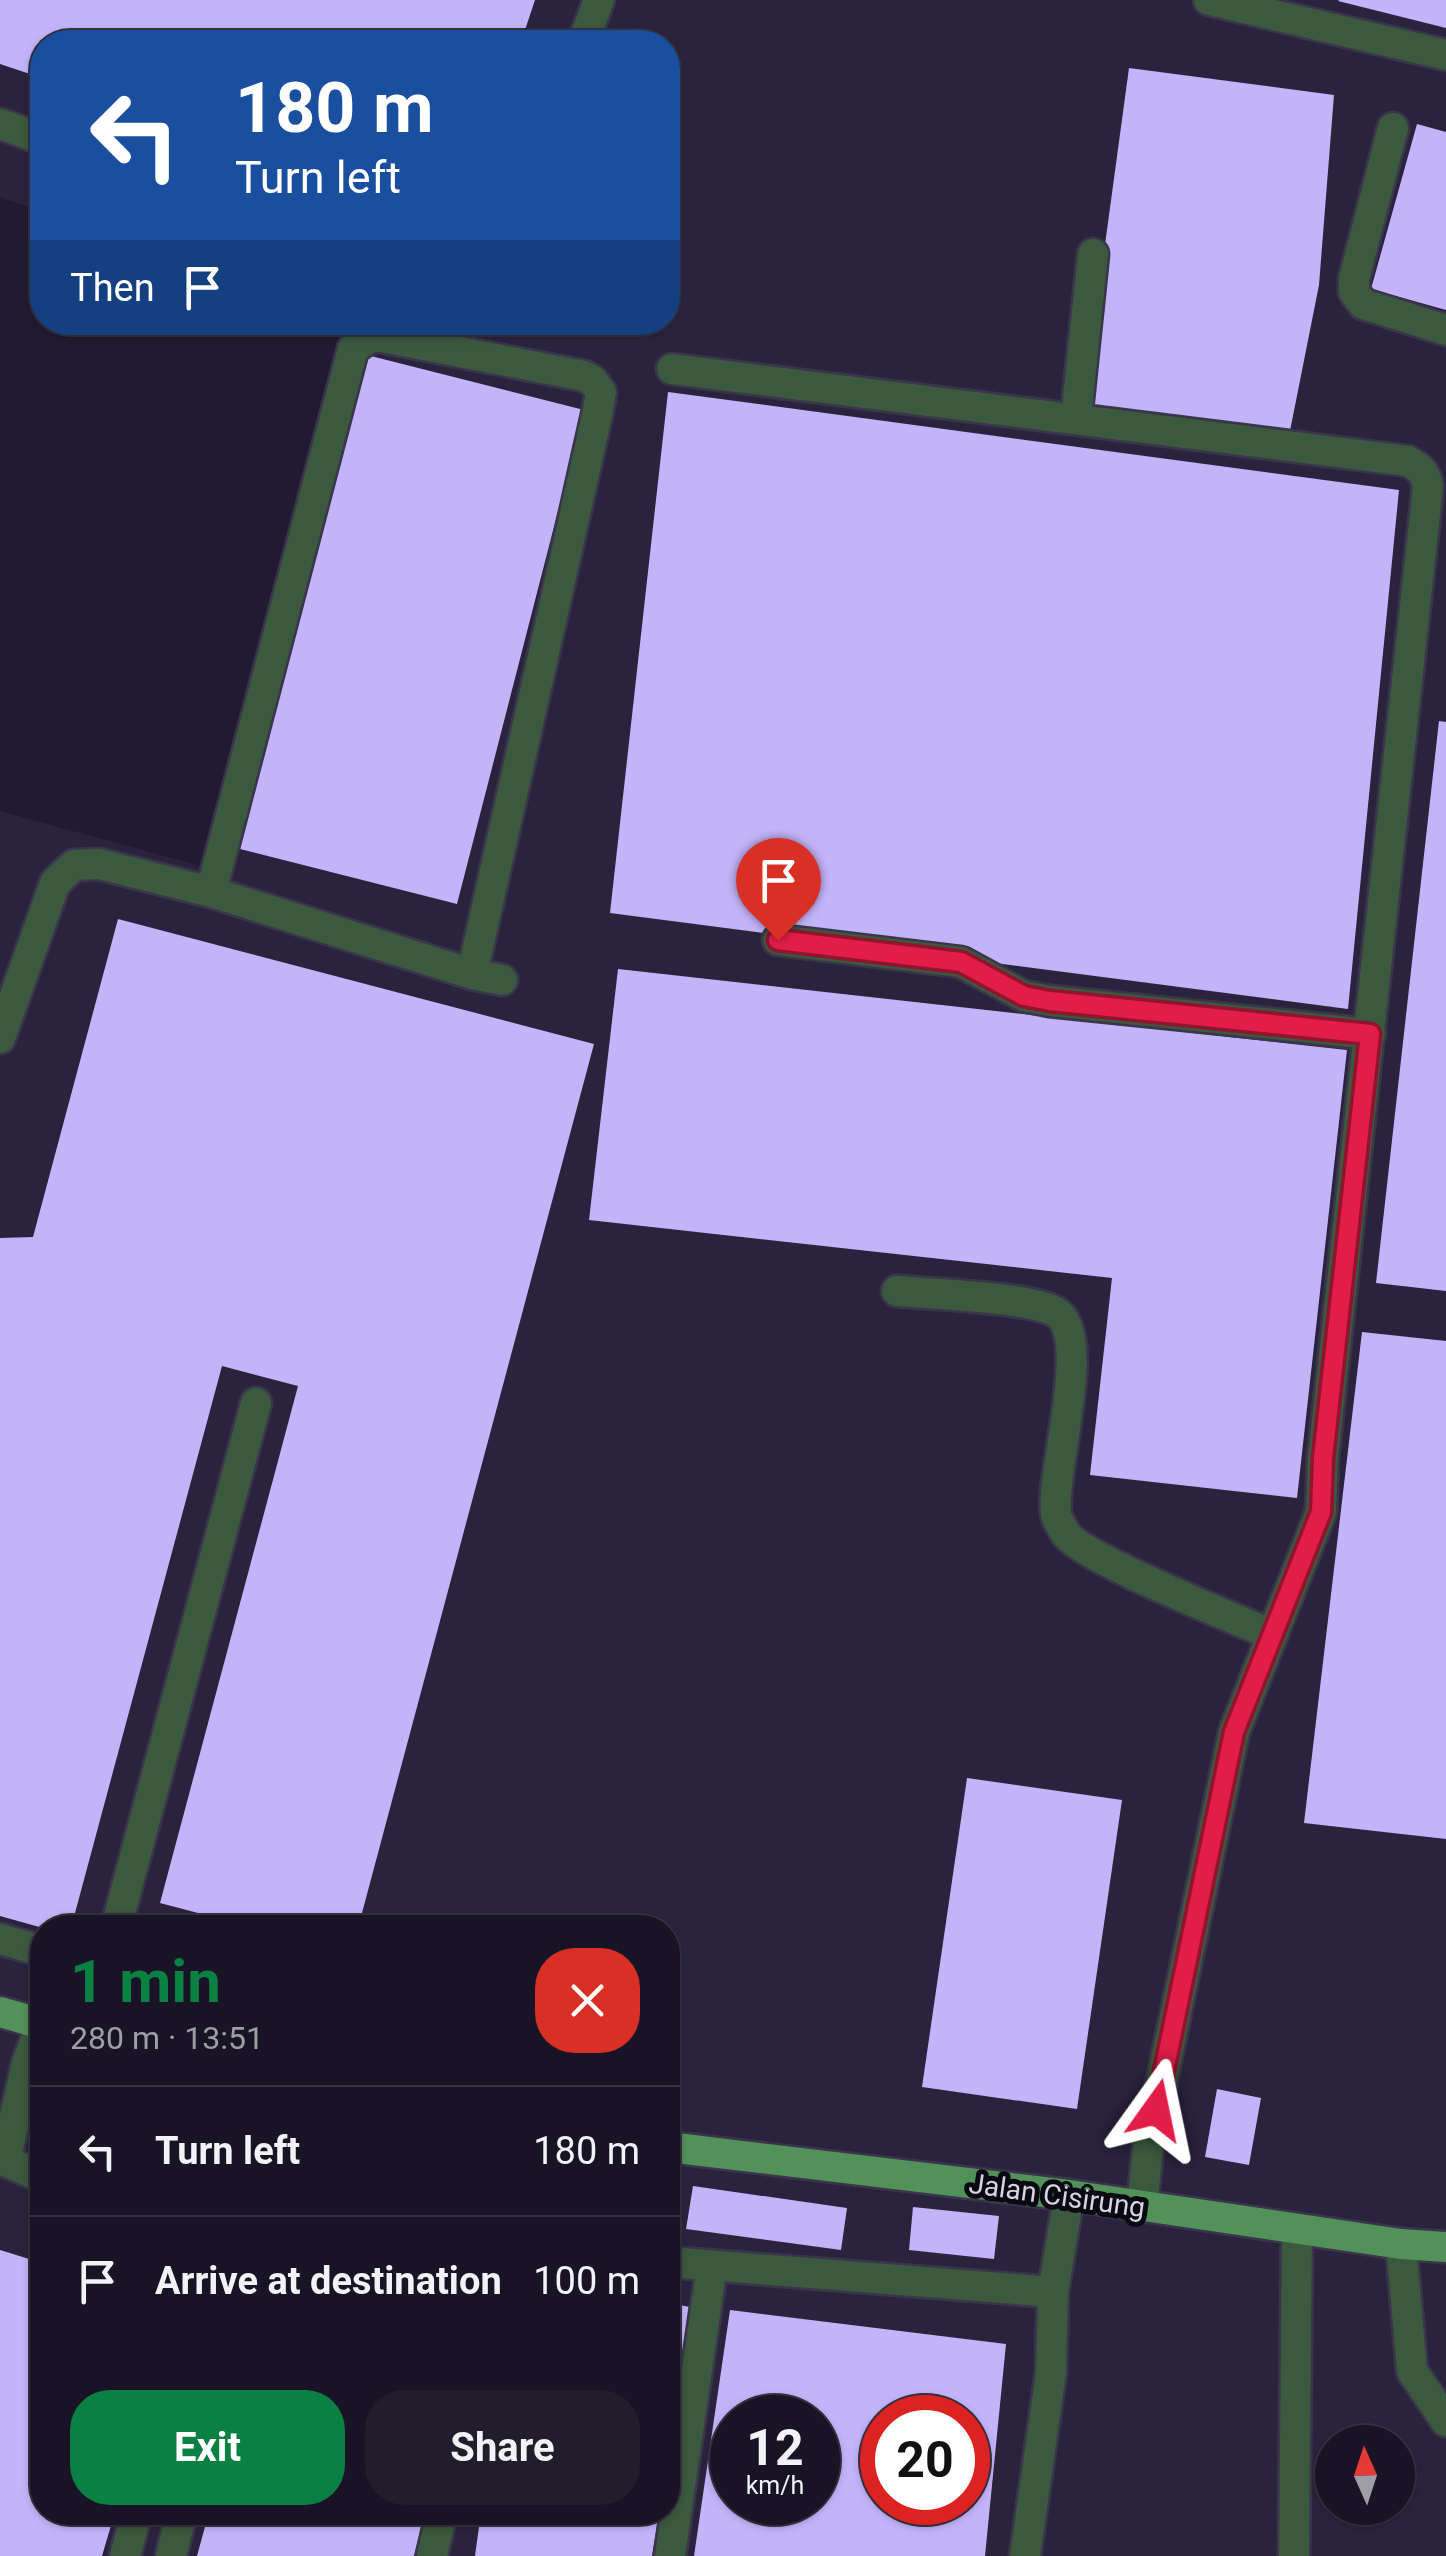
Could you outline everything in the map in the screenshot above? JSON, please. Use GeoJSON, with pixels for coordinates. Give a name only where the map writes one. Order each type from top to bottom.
{"type":"FeatureCollection","features":[{"type":"Feature","properties":{"kind":"main road"},"geometry":{"type":"LineString","coordinates":[[0,2012],[30,2021]]}},
{"type":"Feature","properties":{"kind":"main road","name":"Jalan Cisirung"},"geometry":{"type":"LineString","coordinates":[[680,2147],[1446,2247]]}},
{"type":"Feature","properties":{"kind":"street"},"geometry":{"type":"LineString","coordinates":[[588,30],[599,0]]}},
{"type":"Feature","properties":{"kind":"street"},"geometry":{"type":"LineString","coordinates":[[1210,0],[1446,55]]}},
{"type":"Feature","properties":{"kind":"street"},"geometry":{"type":"LineString","coordinates":[[0,124],[30,135]]}},
{"type":"Feature","properties":{"kind":"street"},"geometry":{"type":"LineString","coordinates":[[1393,128],[1354,279],[1354,292],[1363,304],[1446,330]]}},
{"type":"Feature","properties":{"kind":"street"},"geometry":{"type":"LineString","coordinates":[[1076,418],[1093,254]]}},
{"type":"Feature","properties":{"kind":"street"},"geometry":{"type":"LineString","coordinates":[[0,1038],[55,882],[74,865],[99,864],[210,892],[487,977],[597,415],[601,392],[592,380],[382,337],[370,337],[353,349],[210,892]]}},
{"type":"Feature","properties":{"kind":"street"},"geometry":{"type":"LineString","coordinates":[[672,369],[1408,461],[1426,476],[1417,596],[1323,1458],[1321,1512],[1234,1732],[1148,2148],[1142,2207]]}},
{"type":"Feature","properties":{"kind":"street"},"geometry":{"type":"LineString","coordinates":[[778,940],[961,962],[1024,996],[1050,1001],[1370,1034]]}},
{"type":"Feature","properties":{"kind":"street"},"geometry":{"type":"LineString","coordinates":[[896,1291],[1022,1303],[1056,1312],[1067,1328],[1073,1356],[1056,1516],[1069,1539],[1130,1572],[1272,1634]]}},
{"type":"Feature","properties":{"kind":"street"},"geometry":{"type":"LineString","coordinates":[[119,1915],[256,1403]]}},
{"type":"Feature","properties":{"kind":"street"},"geometry":{"type":"LineString","coordinates":[[0,1938],[30,1947]]}},
{"type":"Feature","properties":{"kind":"street"},"geometry":{"type":"LineString","coordinates":[[30,2056],[2,2162],[30,2172]]}},
{"type":"Feature","properties":{"kind":"street"},"geometry":{"type":"LineString","coordinates":[[1025,2556],[1051,2372],[1053,2292],[1069,2195]]}},
{"type":"Feature","properties":{"kind":"street"},"geometry":{"type":"LineString","coordinates":[[1294,2556],[1296,2229]]}},
{"type":"Feature","properties":{"kind":"street"},"geometry":{"type":"LineString","coordinates":[[1402,2244],[1412,2370],[1446,2421]]}},
{"type":"Feature","properties":{"kind":"street"},"geometry":{"type":"LineString","coordinates":[[680,2263],[1053,2292]]}},
{"type":"Feature","properties":{"kind":"street"},"geometry":{"type":"LineString","coordinates":[[680,2487],[712,2266]]}},
{"type":"Feature","properties":{"kind":"street"},"geometry":{"type":"LineString","coordinates":[[125,2556],[133,2525]]}},
{"type":"Feature","properties":{"kind":"street"},"geometry":{"type":"LineString","coordinates":[[170,2556],[178,2525]]}},
{"type":"Feature","properties":{"kind":"street"},"geometry":{"type":"LineString","coordinates":[[432,2556],[439,2525]]}},
{"type":"Feature","properties":{"kind":"street"},"geometry":{"type":"LineString","coordinates":[[670,2556],[674,2525]]}},
{"type":"Feature","properties":{"kind":"shaded area"},"geometry":{"type":"Polygon","coordinates":[[[0,0],[1446,0],[1446,2556],[0,2556],[0,811],[208,868],[371,335],[680,335],[680,30],[30,30],[30,208],[0,197],[0,0]]]}},
{"type":"Feature","properties":{"kind":"building"},"geometry":{"type":"Polygon","coordinates":[[[0,0],[535,0],[525,30],[30,30],[30,74],[0,64],[0,0]]]}},
{"type":"Feature","properties":{"kind":"building"},"geometry":{"type":"Polygon","coordinates":[[[1446,0],[1446,28],[1338,1],[1446,0]]]}},
{"type":"Feature","properties":{"kind":"building"},"geometry":{"type":"Polygon","coordinates":[[[1129,68],[1334,95],[1319,285],[1288,441],[1082,414],[1129,68]]]}},
{"type":"Feature","properties":{"kind":"building"},"geometry":{"type":"Polygon","coordinates":[[[1417,124],[1446,132],[1446,310],[1371,289],[1417,124]]]}},
{"type":"Feature","properties":{"kind":"building"},"geometry":{"type":"Polygon","coordinates":[[[367,355],[584,410],[457,904],[240,849],[367,355]]]}},
{"type":"Feature","properties":{"kind":"building"},"geometry":{"type":"Polygon","coordinates":[[[668,392],[1399,490],[1348,1009],[610,913],[668,392]]]}},
{"type":"Feature","properties":{"kind":"building"},"geometry":{"type":"Polygon","coordinates":[[[1439,721],[1446,722],[1446,1291],[1376,1283],[1439,721]]]}},
{"type":"Feature","properties":{"kind":"building"},"geometry":{"type":"Polygon","coordinates":[[[118,919],[594,1044],[361,1915],[206,1915],[160,1903],[298,1386],[222,1366],[74,1915],[30,1915],[30,1924],[0,1916],[0,1238],[33,1237],[118,919]]]}},
{"type":"Feature","properties":{"kind":"building"},"geometry":{"type":"Polygon","coordinates":[[[618,969],[1347,1050],[1297,1498],[1090,1475],[1112,1278],[589,1220],[618,969]]]}},
{"type":"Feature","properties":{"kind":"building"},"geometry":{"type":"Polygon","coordinates":[[[1362,1332],[1446,1341],[1446,1839],[1304,1823],[1362,1332]]]}},
{"type":"Feature","properties":{"kind":"building"},"geometry":{"type":"Polygon","coordinates":[[[967,1778],[1122,1800],[1077,2109],[922,2087],[967,1778]]]}},
{"type":"Feature","properties":{"kind":"building"},"geometry":{"type":"Polygon","coordinates":[[[1217,2089],[1261,2098],[1249,2165],[1205,2157],[1217,2089]]]}},
{"type":"Feature","properties":{"kind":"building"},"geometry":{"type":"Polygon","coordinates":[[[693,2186],[847,2208],[841,2250],[686,2229],[693,2186]]]}},
{"type":"Feature","properties":{"kind":"building"},"geometry":{"type":"Polygon","coordinates":[[[913,2207],[999,2216],[994,2259],[909,2250],[913,2207]]]}},
{"type":"Feature","properties":{"kind":"building"},"geometry":{"type":"Polygon","coordinates":[[[0,2250],[30,2259],[30,2525],[111,2525],[102,2556],[0,2556],[0,2250]]]}},
{"type":"Feature","properties":{"kind":"building"},"geometry":{"type":"Polygon","coordinates":[[[680,2305],[690,2307],[680,2374],[680,2305]]]}},
{"type":"Feature","properties":{"kind":"building"},"geometry":{"type":"Polygon","coordinates":[[[730,2310],[1006,2344],[990,2506],[990,2395],[860,2395],[860,2525],[988,2525],[985,2556],[694,2556],[710,2447],[710,2525],[840,2525],[840,2395],[718,2395],[730,2310]]]}},
{"type":"Feature","properties":{"kind":"building"},"geometry":{"type":"Polygon","coordinates":[[[205,2525],[422,2525],[414,2556],[197,2556],[205,2525]]]}},
{"type":"Feature","properties":{"kind":"building"},"geometry":{"type":"Polygon","coordinates":[[[479,2525],[657,2525],[652,2556],[475,2556],[479,2525]]]}},
{"type":"Feature","properties":{"kind":"route"},"geometry":{"type":"LineString","coordinates":[[778,940],[961,962],[1024,996],[1050,1001],[1370,1034],[1323,1458],[1321,1512],[1234,1732],[1156,2110]]}}]}
